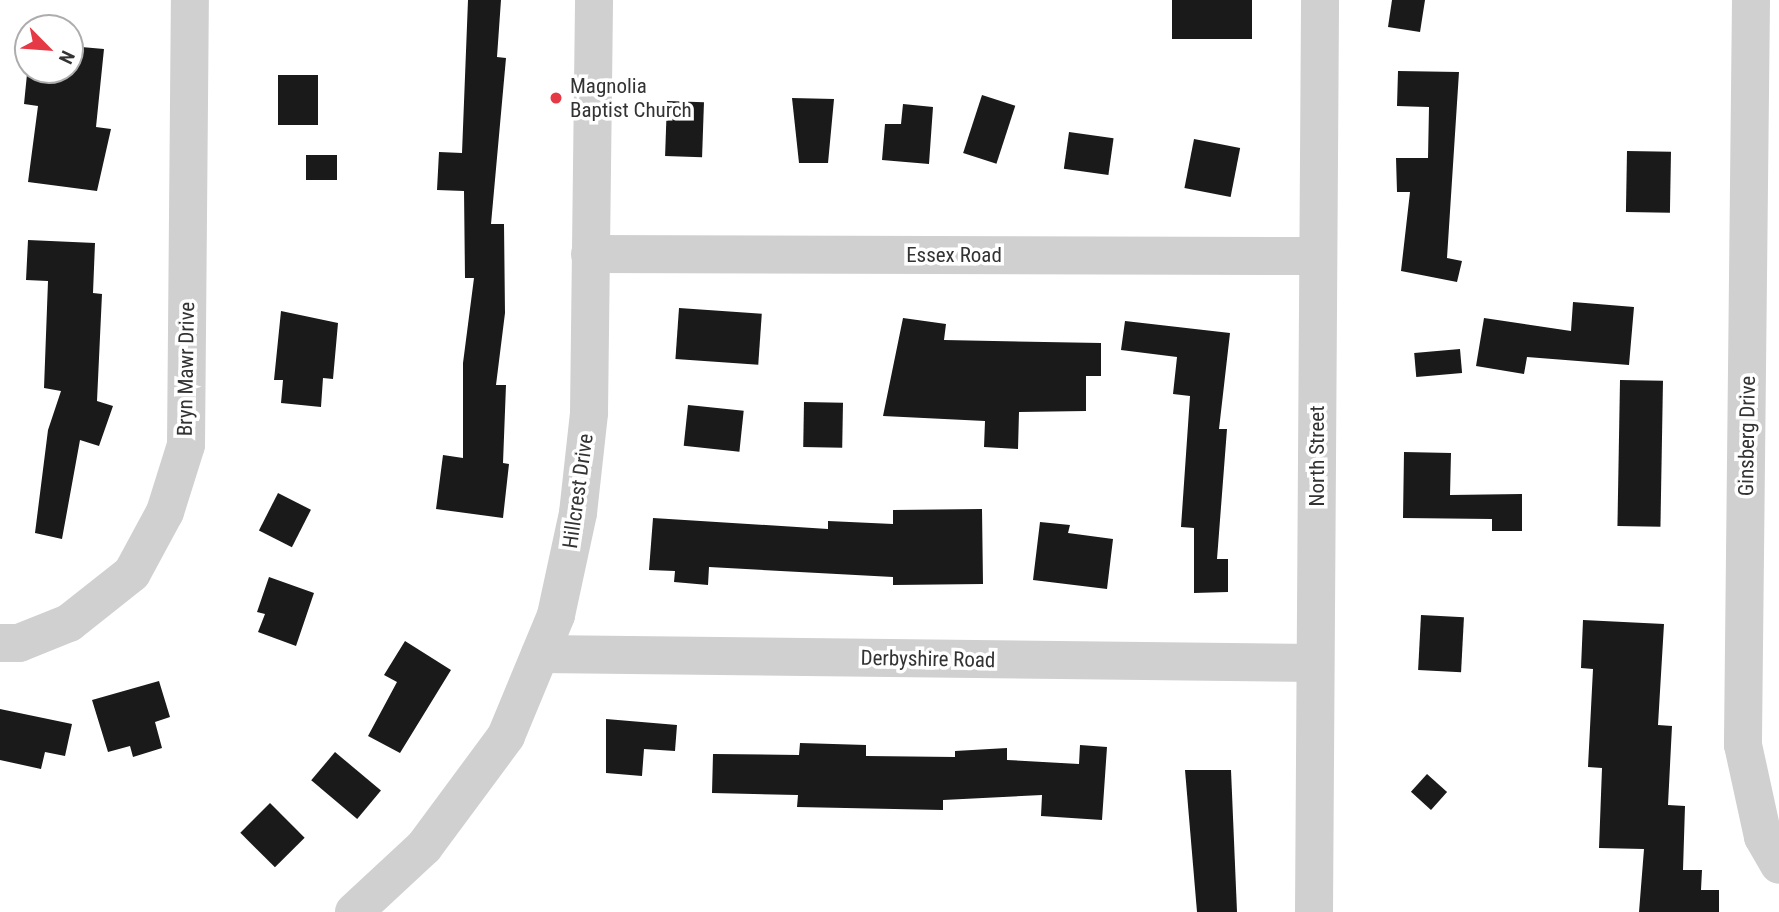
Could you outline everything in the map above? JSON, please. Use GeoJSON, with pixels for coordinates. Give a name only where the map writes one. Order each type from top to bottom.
{"type":"FeatureCollection","features":[{"type":"Feature","properties":{"kind":"street","name":"Bryn Mawr Drive"},"geometry":{"type":"LineString","coordinates":[[0,643],[19,643],[69,623],[132,573],[165,512],[186,446],[190,0]]}},
{"type":"Feature","properties":{"kind":"street","name":"Hillcrest Drive"},"geometry":{"type":"LineString","coordinates":[[354,912],[424,846],[506,736],[556,615],[578,513],[589,413],[594,0]]}},
{"type":"Feature","properties":{"kind":"street","name":"North Street"},"geometry":{"type":"LineString","coordinates":[[1314,912],[1320,0]]}},
{"type":"Feature","properties":{"kind":"street","name":"Ginsberg Drive"},"geometry":{"type":"LineString","coordinates":[[1751,0],[1744,745],[1763,837],[1779,865]]}},
{"type":"Feature","properties":{"kind":"street","name":"Essex Road"},"geometry":{"type":"LineString","coordinates":[[590,254],[1318,256]]}},
{"type":"Feature","properties":{"kind":"street","name":"Derbyshire Road"},"geometry":{"type":"LineString","coordinates":[[540,654],[1315,663]]}},
{"type":"Feature","properties":{"kind":"building"},"geometry":{"type":"Polygon","coordinates":[[[468,0],[501,0],[497,57],[506,58],[491,224],[504,224],[505,313],[496,385],[506,385],[503,463],[509,464],[503,518],[436,509],[443,455],[463,458],[463,363],[474,278],[465,278],[464,191],[437,190],[439,152],[462,153],[468,0]]]}},
{"type":"Feature","properties":{"kind":"building"},"geometry":{"type":"Polygon","coordinates":[[[1172,0],[1252,0],[1252,39],[1172,39],[1172,0]]]}},
{"type":"Feature","properties":{"kind":"building"},"geometry":{"type":"Polygon","coordinates":[[[1392,0],[1425,0],[1420,32],[1388,27],[1392,0]]]}},
{"type":"Feature","properties":{"kind":"building"},"geometry":{"type":"Polygon","coordinates":[[[84,47],[104,49],[96,127],[111,129],[97,191],[28,182],[38,106],[24,104],[26,84],[84,84],[84,47]]]}},
{"type":"Feature","properties":{"kind":"building"},"geometry":{"type":"Polygon","coordinates":[[[1398,71],[1459,72],[1447,258],[1462,261],[1457,282],[1401,271],[1410,192],[1397,192],[1396,158],[1428,158],[1429,107],[1397,106],[1398,71]]]}},
{"type":"Feature","properties":{"kind":"building"},"geometry":{"type":"Polygon","coordinates":[[[278,75],[318,75],[318,125],[278,125],[278,75]]]}},
{"type":"Feature","properties":{"kind":"building"},"geometry":{"type":"Polygon","coordinates":[[[982,95],[1015,106],[996,164],[963,153],[982,95]]]}},
{"type":"Feature","properties":{"kind":"building"},"geometry":{"type":"Polygon","coordinates":[[[792,98],[834,99],[828,163],[799,163],[792,98]]]}},
{"type":"Feature","properties":{"kind":"building"},"geometry":{"type":"Polygon","coordinates":[[[667,101],[704,102],[702,157],[665,156],[667,101]]]}},
{"type":"Feature","properties":{"kind":"building"},"geometry":{"type":"Polygon","coordinates":[[[903,104],[933,107],[929,164],[882,160],[885,124],[901,124],[903,104]]]}},
{"type":"Feature","properties":{"kind":"building"},"geometry":{"type":"Polygon","coordinates":[[[1069,132],[1114,138],[1108,175],[1064,169],[1069,132]]]}},
{"type":"Feature","properties":{"kind":"building"},"geometry":{"type":"Polygon","coordinates":[[[1194,139],[1240,148],[1231,197],[1184,188],[1194,139]]]}},
{"type":"Feature","properties":{"kind":"building"},"geometry":{"type":"Polygon","coordinates":[[[1627,151],[1671,152],[1670,213],[1626,212],[1627,151]]]}},
{"type":"Feature","properties":{"kind":"building"},"geometry":{"type":"Polygon","coordinates":[[[306,155],[337,155],[337,180],[306,180],[306,155]]]}},
{"type":"Feature","properties":{"kind":"building"},"geometry":{"type":"Polygon","coordinates":[[[28,240],[95,243],[93,293],[102,294],[97,401],[113,406],[99,446],[80,440],[62,539],[35,533],[48,430],[61,391],[44,388],[48,281],[26,280],[28,240]]]}},
{"type":"Feature","properties":{"kind":"building"},"geometry":{"type":"Polygon","coordinates":[[[1573,302],[1634,307],[1629,365],[1527,357],[1524,374],[1476,366],[1484,318],[1571,331],[1573,302]]]}},
{"type":"Feature","properties":{"kind":"building"},"geometry":{"type":"Polygon","coordinates":[[[679,308],[762,314],[758,365],[675,359],[679,308]]]}},
{"type":"Feature","properties":{"kind":"building"},"geometry":{"type":"Polygon","coordinates":[[[281,311],[338,323],[333,379],[323,378],[321,407],[281,403],[283,380],[274,380],[281,311]]]}},
{"type":"Feature","properties":{"kind":"building"},"geometry":{"type":"Polygon","coordinates":[[[903,318],[946,324],[944,340],[1101,343],[1101,376],[1086,376],[1086,411],[1019,412],[1018,449],[984,447],[985,421],[883,416],[903,318]]]}},
{"type":"Feature","properties":{"kind":"building"},"geometry":{"type":"Polygon","coordinates":[[[1125,321],[1230,333],[1219,429],[1227,429],[1217,559],[1228,559],[1228,592],[1194,593],[1194,528],[1181,527],[1190,396],[1173,394],[1177,357],[1121,350],[1125,321]]]}},
{"type":"Feature","properties":{"kind":"building"},"geometry":{"type":"Polygon","coordinates":[[[1460,349],[1462,373],[1416,377],[1414,353],[1460,349]]]}},
{"type":"Feature","properties":{"kind":"building"},"geometry":{"type":"Polygon","coordinates":[[[1620,380],[1663,381],[1660,527],[1617,526],[1620,380]]]}},
{"type":"Feature","properties":{"kind":"building"},"geometry":{"type":"Polygon","coordinates":[[[804,402],[843,403],[842,448],[803,447],[804,402]]]}},
{"type":"Feature","properties":{"kind":"building"},"geometry":{"type":"Polygon","coordinates":[[[688,405],[744,411],[739,452],[684,446],[688,405]]]}},
{"type":"Feature","properties":{"kind":"building"},"geometry":{"type":"Polygon","coordinates":[[[1404,452],[1451,453],[1450,495],[1522,494],[1522,531],[1492,531],[1492,519],[1403,518],[1404,452]]]}},
{"type":"Feature","properties":{"kind":"building"},"geometry":{"type":"Polygon","coordinates":[[[278,493],[311,510],[292,547],[259,530],[278,493]]]}},
{"type":"Feature","properties":{"kind":"building"},"geometry":{"type":"Polygon","coordinates":[[[982,509],[983,584],[893,585],[893,577],[709,567],[708,585],[674,582],[675,571],[649,570],[653,518],[828,529],[828,521],[893,524],[893,510],[982,509]]]}},
{"type":"Feature","properties":{"kind":"building"},"geometry":{"type":"Polygon","coordinates":[[[1040,522],[1070,525],[1068,533],[1113,539],[1107,589],[1033,580],[1040,522]]]}},
{"type":"Feature","properties":{"kind":"building"},"geometry":{"type":"Polygon","coordinates":[[[269,577],[314,593],[296,646],[258,632],[265,614],[257,612],[269,577]]]}},
{"type":"Feature","properties":{"kind":"building"},"geometry":{"type":"Polygon","coordinates":[[[1421,615],[1464,617],[1461,672],[1418,670],[1421,615]]]}},
{"type":"Feature","properties":{"kind":"building"},"geometry":{"type":"Polygon","coordinates":[[[1583,620],[1664,624],[1658,725],[1672,726],[1668,805],[1685,806],[1683,870],[1702,870],[1701,890],[1719,890],[1719,912],[1639,912],[1644,849],[1599,848],[1602,768],[1588,767],[1593,669],[1581,668],[1583,620]]]}},
{"type":"Feature","properties":{"kind":"building"},"geometry":{"type":"Polygon","coordinates":[[[405,641],[451,670],[400,753],[368,736],[397,682],[384,675],[405,641]]]}},
{"type":"Feature","properties":{"kind":"building"},"geometry":{"type":"Polygon","coordinates":[[[159,681],[170,717],[155,722],[162,748],[133,757],[130,746],[108,752],[92,700],[159,681]]]}},
{"type":"Feature","properties":{"kind":"building"},"geometry":{"type":"Polygon","coordinates":[[[0,709],[72,724],[65,756],[45,752],[41,769],[0,760],[0,709]]]}},
{"type":"Feature","properties":{"kind":"building"},"geometry":{"type":"Polygon","coordinates":[[[606,719],[677,725],[675,751],[644,749],[642,776],[606,773],[606,719]]]}},
{"type":"Feature","properties":{"kind":"building"},"geometry":{"type":"Polygon","coordinates":[[[800,743],[866,745],[866,756],[955,757],[955,751],[1007,748],[1007,760],[1079,764],[1080,745],[1107,747],[1102,820],[1041,816],[1042,795],[943,800],[943,810],[797,807],[798,795],[712,793],[713,754],[799,755],[800,743]]]}},
{"type":"Feature","properties":{"kind":"building"},"geometry":{"type":"Polygon","coordinates":[[[335,752],[381,791],[357,819],[311,780],[335,752]]]}},
{"type":"Feature","properties":{"kind":"building"},"geometry":{"type":"Polygon","coordinates":[[[1185,770],[1231,770],[1237,912],[1197,912],[1185,770]]]}},
{"type":"Feature","properties":{"kind":"building"},"geometry":{"type":"Polygon","coordinates":[[[1427,774],[1447,792],[1431,810],[1411,792],[1427,774]]]}},
{"type":"Feature","properties":{"kind":"building"},"geometry":{"type":"Polygon","coordinates":[[[270,803],[305,838],[275,867],[240,833],[270,803]]]}},
{"type":"Feature","properties":{"kind":"place","name":"Magnolia Baptist Church"},"geometry":{"type":"Point","coordinates":[556,98]}}]}
